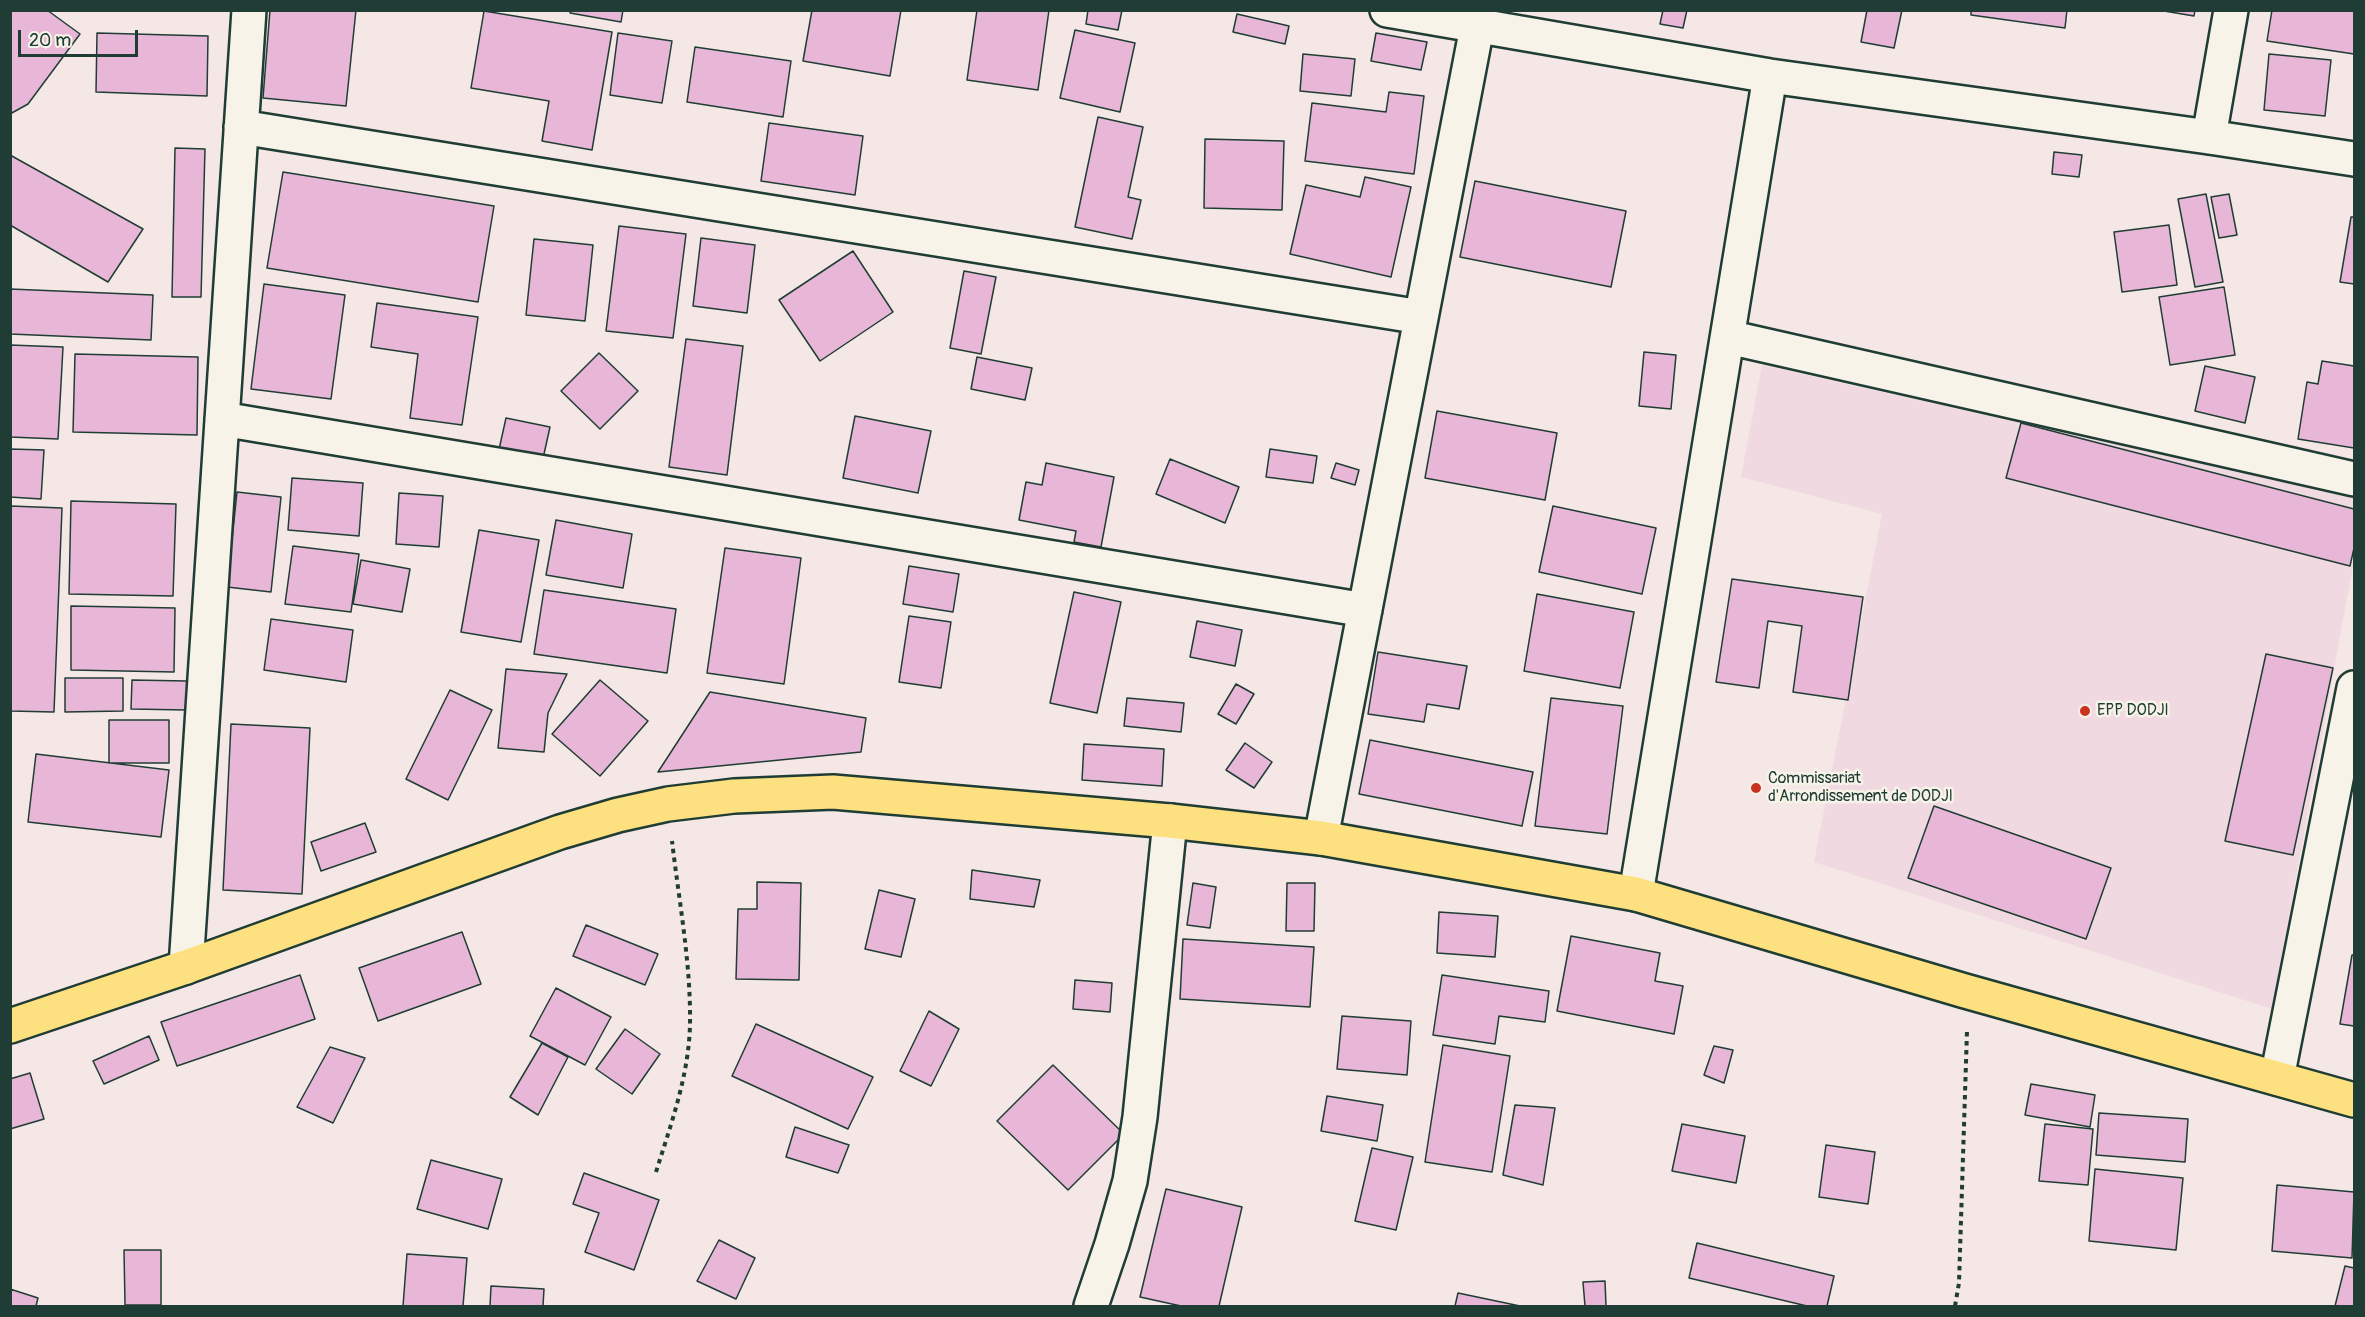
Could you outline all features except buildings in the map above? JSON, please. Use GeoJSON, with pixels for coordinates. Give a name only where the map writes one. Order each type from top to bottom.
{"type":"FeatureCollection","features":[{"type":"Feature","properties":{"kind":"main road"},"geometry":{"type":"LineString","coordinates":[[10,1026],[186,967],[560,832],[618,815],[669,804],[734,796],[833,792],[1170,821],[1321,838],[1636,894],[1965,991],[2355,1100]]}},
{"type":"Feature","properties":{"kind":"street"},"geometry":{"type":"LineString","coordinates":[[186,967],[249,10]]}},
{"type":"Feature","properties":{"kind":"street"},"geometry":{"type":"LineString","coordinates":[[1387,10],[1770,76],[2210,136],[2355,159]]}},
{"type":"Feature","properties":{"kind":"street"},"geometry":{"type":"LineString","coordinates":[[2210,136],[2230,10]]}},
{"type":"Feature","properties":{"kind":"street"},"geometry":{"type":"LineString","coordinates":[[1321,838],[1477,27]]}},
{"type":"Feature","properties":{"kind":"street"},"geometry":{"type":"LineString","coordinates":[[1636,894],[1770,76]]}},
{"type":"Feature","properties":{"kind":"street"},"geometry":{"type":"LineString","coordinates":[[241,126],[1421,317]]}},
{"type":"Feature","properties":{"kind":"street"},"geometry":{"type":"LineString","coordinates":[[1728,337],[2355,479]]}},
{"type":"Feature","properties":{"kind":"street"},"geometry":{"type":"LineString","coordinates":[[222,419],[1365,610]]}},
{"type":"Feature","properties":{"kind":"street"},"geometry":{"type":"LineString","coordinates":[[2277,1078],[2355,688]]}},
{"type":"Feature","properties":{"kind":"street"},"geometry":{"type":"LineString","coordinates":[[1090,1306],[1115,1234],[1130,1181],[1140,1117],[1170,821]]}},
{"type":"Feature","properties":{"kind":"path"},"geometry":{"type":"LineString","coordinates":[[656,1172],[681,1091],[690,1026],[688,985],[669,804]]}},
{"type":"Feature","properties":{"kind":"path"},"geometry":{"type":"LineString","coordinates":[[1955,1306],[1959,1283],[1967,1031]]}},
{"type":"Feature","properties":{"kind":"shaded area","name":"EPP DODJI"},"geometry":{"type":"Polygon","coordinates":[[[1762,365],[2354,498],[2354,560],[2272,1009],[1814,862],[1882,514],[1741,477],[1762,365]]]}},
{"type":"Feature","properties":{"kind":"place","name":"EPP DODJI"},"geometry":{"type":"Point","coordinates":[2085,711]}},
{"type":"Feature","properties":{"kind":"place","name":"Commissariat d'Arrondissement de DODJI"},"geometry":{"type":"Point","coordinates":[1756,788]}}]}
